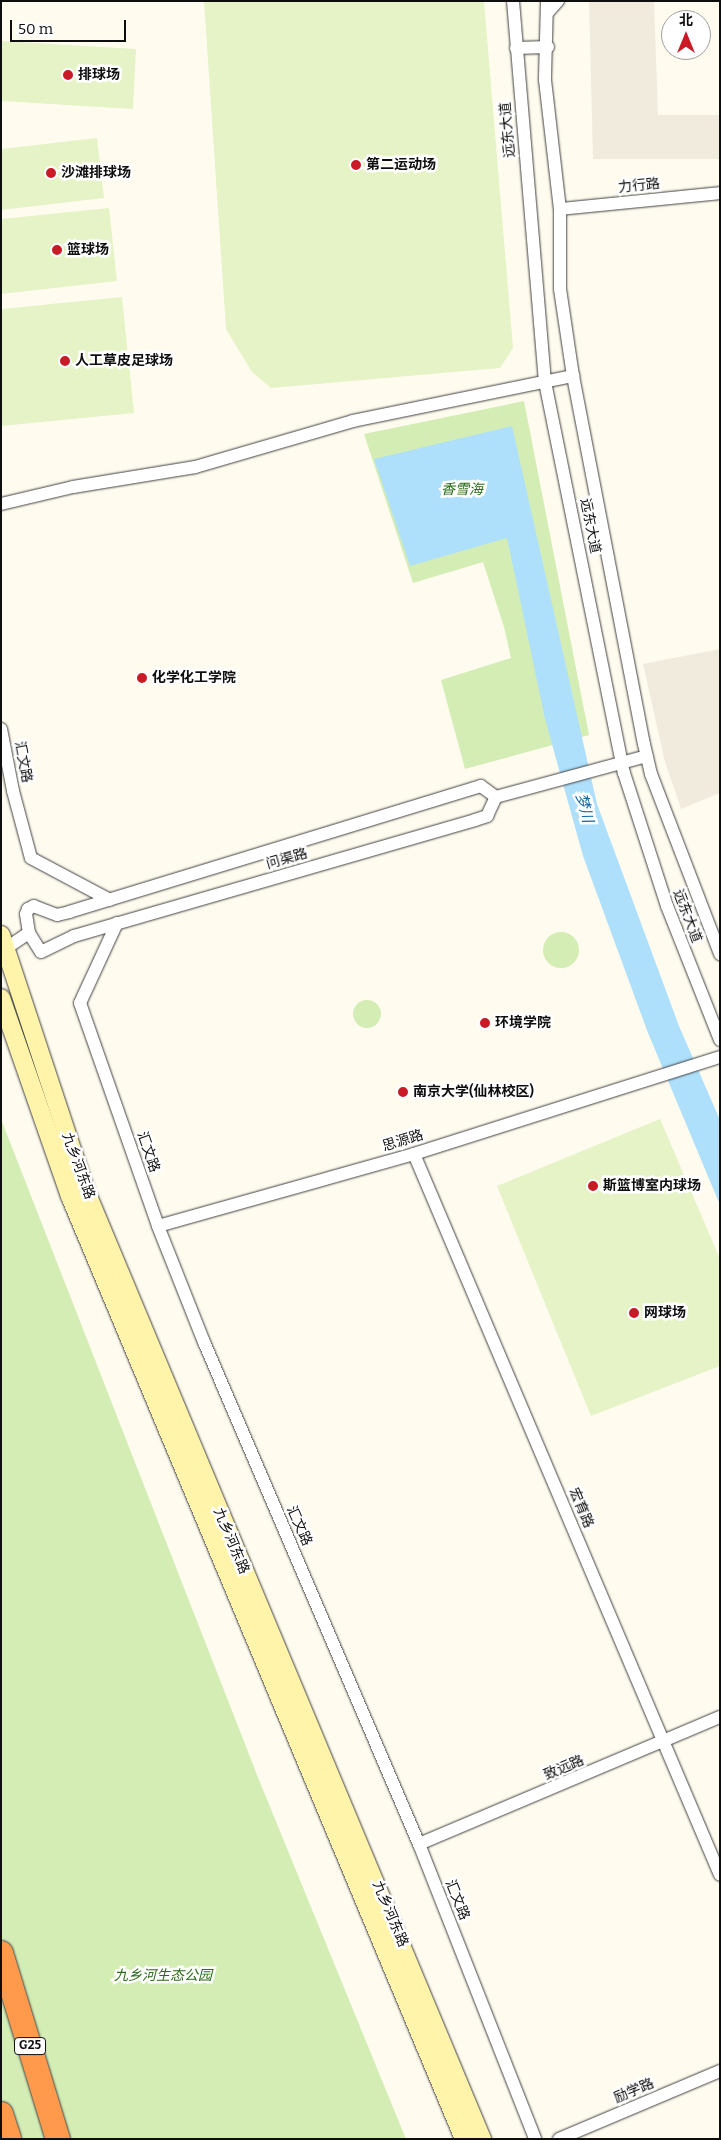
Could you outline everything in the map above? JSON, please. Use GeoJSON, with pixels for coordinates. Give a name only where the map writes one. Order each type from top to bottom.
{"type":"FeatureCollection","features":[{"type":"Feature","properties":{"kind":"highway","name":"G25"},"geometry":{"type":"LineString","coordinates":[[1,1953],[58,2139]]}},
{"type":"Feature","properties":{"kind":"highway"},"geometry":{"type":"LineString","coordinates":[[1,2114],[9,2139]]}},
{"type":"Feature","properties":{"kind":"main road","name":"九乡河东路"},"geometry":{"type":"LineString","coordinates":[[2,944],[85,1189],[482,2139]]}},
{"type":"Feature","properties":{"kind":"main road","name":"九乡河东路"},"geometry":{"type":"LineString","coordinates":[[1,998],[74,1205],[464,2139]]}},
{"type":"Feature","properties":{"kind":"street","name":"远东大道"},"geometry":{"type":"LineString","coordinates":[[513,1],[545,382],[622,764],[667,906],[720,1040]]}},
{"type":"Feature","properties":{"kind":"street"},"geometry":{"type":"LineString","coordinates":[[547,7],[558,1]]}},
{"type":"Feature","properties":{"kind":"street","name":"远东大道"},"geometry":{"type":"LineString","coordinates":[[547,7],[548,47],[546,80],[560,209],[560,289],[573,376],[647,756],[720,954]]}},
{"type":"Feature","properties":{"kind":"street"},"geometry":{"type":"LineString","coordinates":[[516,48],[548,47]]}},
{"type":"Feature","properties":{"kind":"street","name":"力行路"},"geometry":{"type":"LineString","coordinates":[[560,209],[720,193]]}},
{"type":"Feature","properties":{"kind":"street"},"geometry":{"type":"LineString","coordinates":[[1,504],[72,487],[196,468],[353,421],[573,376]]}},
{"type":"Feature","properties":{"kind":"street","name":"汇文路"},"geometry":{"type":"LineString","coordinates":[[1,729],[30,858],[110,900]]}},
{"type":"Feature","properties":{"kind":"street"},"geometry":{"type":"LineString","coordinates":[[496,797],[647,756]]}},
{"type":"Feature","properties":{"kind":"street","name":"问渠路"},"geometry":{"type":"LineString","coordinates":[[481,786],[496,797],[487,816],[74,936],[41,952],[29,933],[28,909],[40,907],[44,912],[57,915],[70,912],[481,786]]}},
{"type":"Feature","properties":{"kind":"street","name":"汇文路"},"geometry":{"type":"LineString","coordinates":[[117,923],[80,1003],[158,1226],[224,1391],[419,1844],[535,2139]]}},
{"type":"Feature","properties":{"kind":"street"},"geometry":{"type":"LineString","coordinates":[[2,944],[29,933]]}},
{"type":"Feature","properties":{"kind":"street","name":"思源路"},"geometry":{"type":"LineString","coordinates":[[158,1226],[414,1154],[714,1058]]}},
{"type":"Feature","properties":{"kind":"street","name":"宏育路"},"geometry":{"type":"LineString","coordinates":[[414,1154],[720,1875]]}},
{"type":"Feature","properties":{"kind":"street","name":"致远路"},"geometry":{"type":"LineString","coordinates":[[419,1844],[720,1717]]}},
{"type":"Feature","properties":{"kind":"street","name":"励学路"},"geometry":{"type":"LineString","coordinates":[[559,2139],[720,2071]]}},
{"type":"Feature","properties":{"kind":"green space","name":"第二运动场"},"geometry":{"type":"Polygon","coordinates":[[[204,1],[484,1],[513,348],[500,368],[271,388],[252,372],[226,329],[204,1]]]}},
{"type":"Feature","properties":{"kind":"green space","name":"排球场"},"geometry":{"type":"Polygon","coordinates":[[[1,41],[136,49],[133,109],[1,101],[1,41]]]}},
{"type":"Feature","properties":{"kind":"green space","name":"沙滩排球场"},"geometry":{"type":"Polygon","coordinates":[[[97,138],[104,198],[1,210],[1,149],[97,138]]]}},
{"type":"Feature","properties":{"kind":"green space","name":"篮球场"},"geometry":{"type":"Polygon","coordinates":[[[109,208],[117,281],[1,294],[1,219],[109,208]]]}},
{"type":"Feature","properties":{"kind":"green space","name":"人工草皮足球场"},"geometry":{"type":"Polygon","coordinates":[[[122,297],[134,413],[1,426],[1,309],[122,297]]]}},
{"type":"Feature","properties":{"kind":"green space","name":"香雪海"},"geometry":{"type":"Polygon","coordinates":[[[524,401],[589,735],[465,769],[441,680],[511,658],[504,627],[483,562],[413,583],[364,434],[524,401]]]}},
{"type":"Feature","properties":{"kind":"green space"},"geometry":{"type":"Polygon","coordinates":[[[561,932],[573,938],[579,950],[573,962],[561,968],[549,962],[543,950],[549,938],[561,932]]]}},
{"type":"Feature","properties":{"kind":"green space"},"geometry":{"type":"Polygon","coordinates":[[[367,1000],[377,1004],[381,1014],[377,1024],[367,1028],[357,1024],[353,1014],[357,1004],[367,1000]]]}},
{"type":"Feature","properties":{"kind":"green space","name":"九乡河生态公园"},"geometry":{"type":"Polygon","coordinates":[[[1,1119],[259,1780],[406,2139],[1,2139],[1,1119]]]}},
{"type":"Feature","properties":{"kind":"green space","name":"网球场"},"geometry":{"type":"Polygon","coordinates":[[[660,1119],[720,1259],[720,1366],[591,1416],[497,1186],[660,1119]]]}},
{"type":"Feature","properties":{"kind":"shaded area"},"geometry":{"type":"Polygon","coordinates":[[[589,1],[654,1],[658,115],[720,115],[720,159],[593,159],[589,1]]]}},
{"type":"Feature","properties":{"kind":"shaded area"},"geometry":{"type":"Polygon","coordinates":[[[720,649],[720,793],[681,809],[665,762],[643,664],[720,649]]]}},
{"type":"Feature","properties":{"kind":"water","name":"梦川"},"geometry":{"type":"Polygon","coordinates":[[[512,426],[597,804],[679,1026],[720,1120],[720,1205],[648,1033],[583,856],[545,719],[507,538],[410,566],[374,459],[512,426]]]}},
{"type":"Feature","properties":{"kind":"place","name":"排球场"},"geometry":{"type":"Point","coordinates":[68,75]}},
{"type":"Feature","properties":{"kind":"place","name":"第二运动场"},"geometry":{"type":"Point","coordinates":[356,165]}},
{"type":"Feature","properties":{"kind":"place","name":"沙滩排球场"},"geometry":{"type":"Point","coordinates":[51,173]}},
{"type":"Feature","properties":{"kind":"place","name":"篮球场"},"geometry":{"type":"Point","coordinates":[57,250]}},
{"type":"Feature","properties":{"kind":"place","name":"人工草皮足球场"},"geometry":{"type":"Point","coordinates":[65,361]}},
{"type":"Feature","properties":{"kind":"place","name":"化学化工学院"},"geometry":{"type":"Point","coordinates":[142,678]}},
{"type":"Feature","properties":{"kind":"place","name":"环境学院"},"geometry":{"type":"Point","coordinates":[485,1023]}},
{"type":"Feature","properties":{"kind":"place","name":"南京大学(仙林校区)"},"geometry":{"type":"Point","coordinates":[403,1092]}},
{"type":"Feature","properties":{"kind":"place","name":"斯篮博室内球场"},"geometry":{"type":"Point","coordinates":[593,1186]}},
{"type":"Feature","properties":{"kind":"place","name":"网球场"},"geometry":{"type":"Point","coordinates":[634,1313]}}]}
